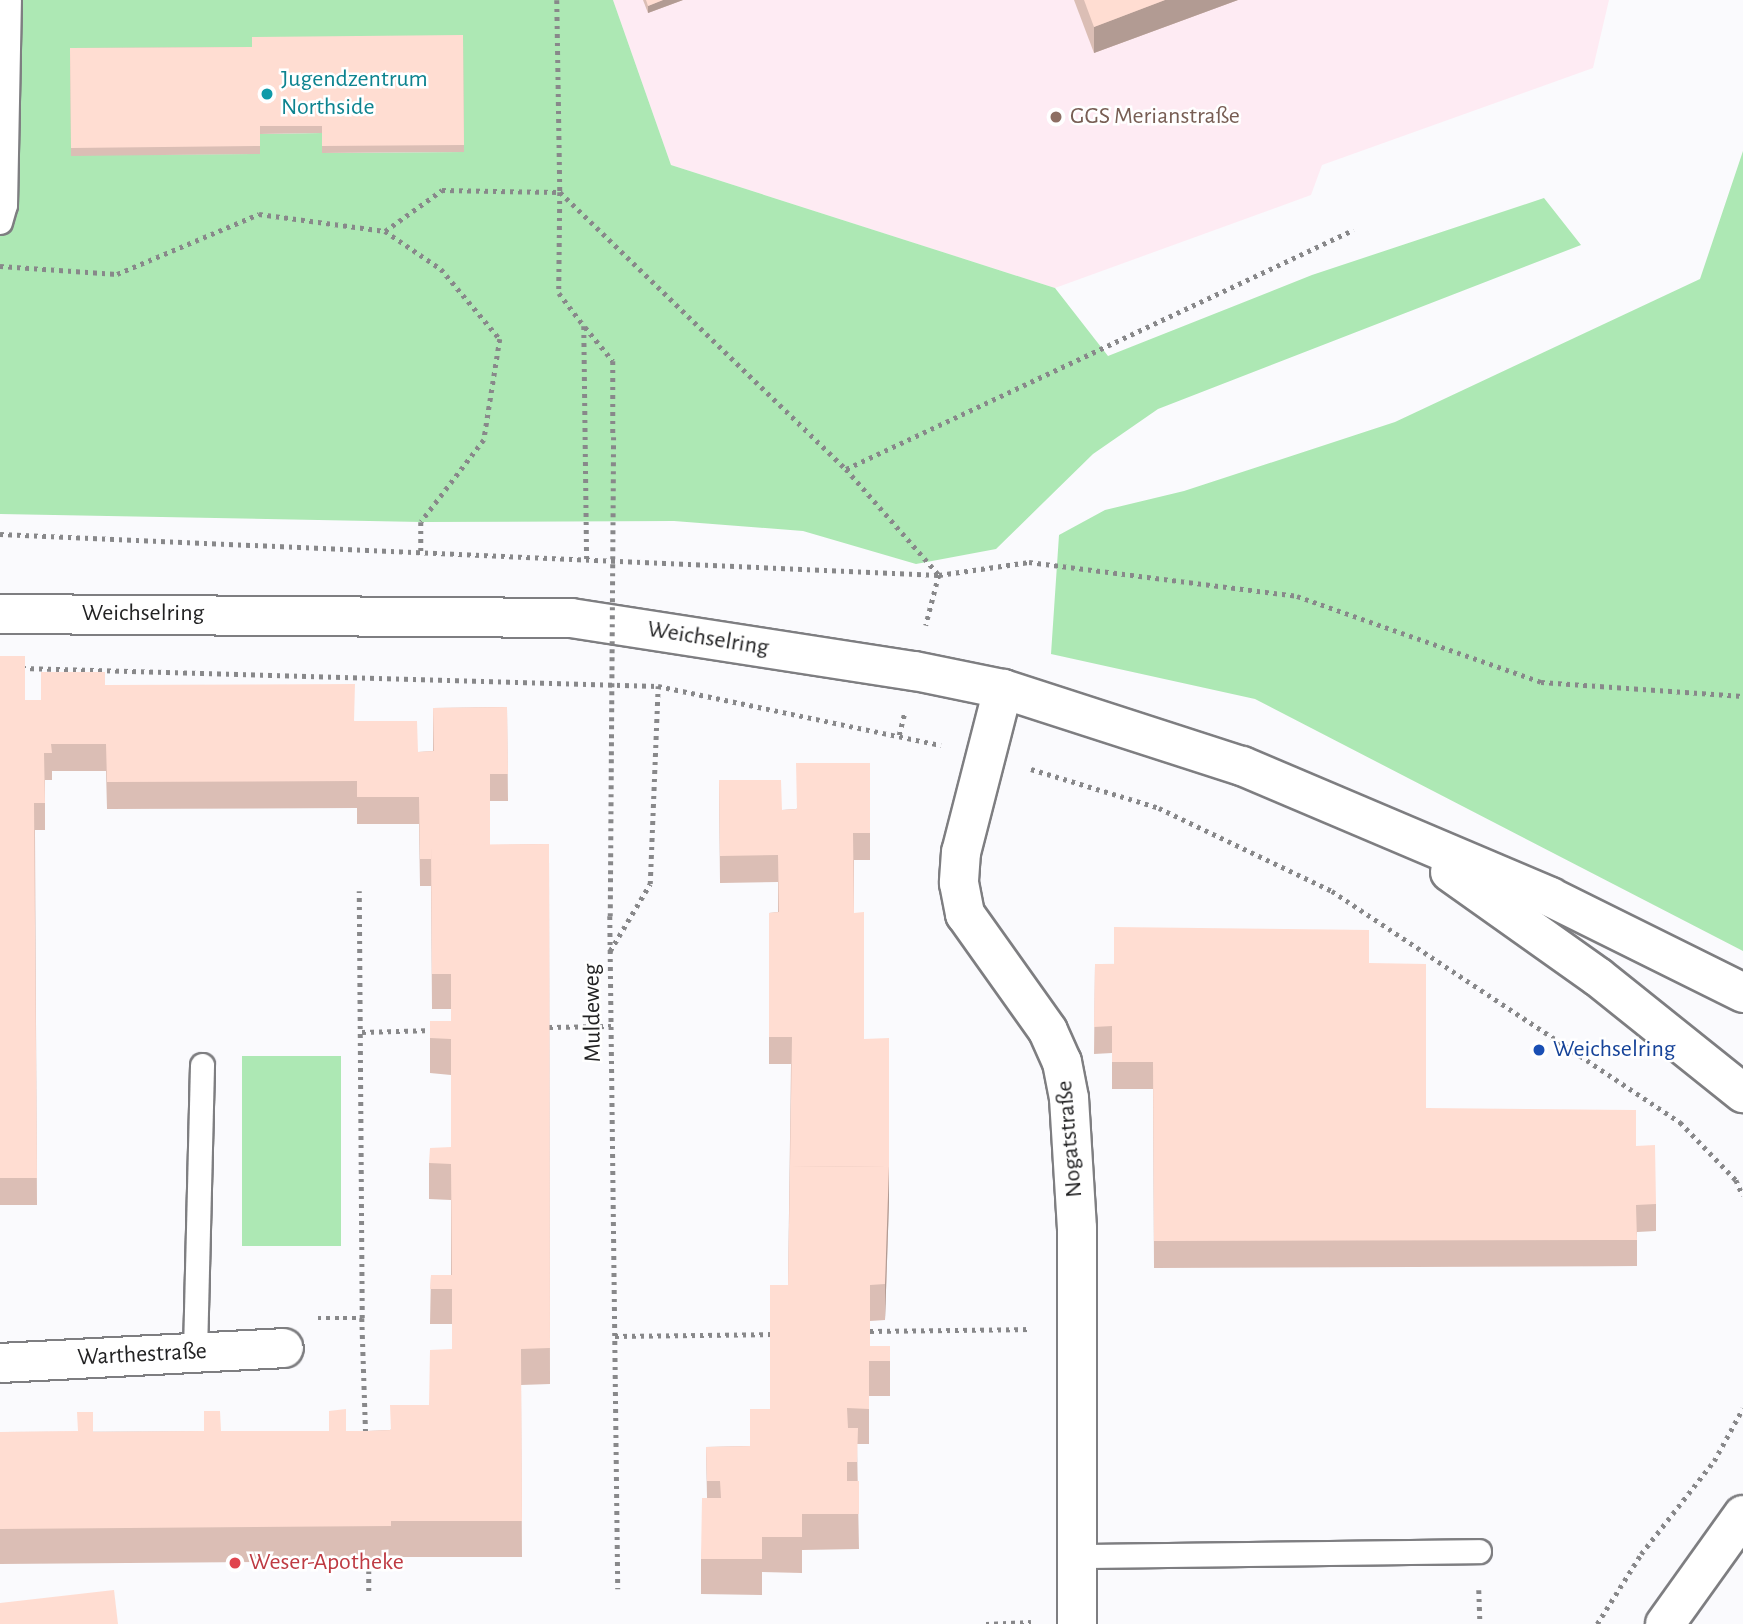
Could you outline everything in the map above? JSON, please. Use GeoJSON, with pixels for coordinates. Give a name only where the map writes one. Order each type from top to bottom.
{"type":"FeatureCollection","features":[{"type":"Feature","properties":{"kind":"street","name":"Weichselring"},"geometry":{"type":"LineString","coordinates":[[0,614],[571,618],[915,671],[1003,689],[1242,766],[1550,897],[1743,993]]}},
{"type":"Feature","properties":{"kind":"street","name":"Nogatstraße"},"geometry":{"type":"LineString","coordinates":[[1003,689],[961,852],[960,883],[965,914],[1048,1031],[1062,1062],[1069,1098],[1077,1228],[1077,1624]]}},
{"type":"Feature","properties":{"kind":"street","name":"Weichselring"},"geometry":{"type":"LineString","coordinates":[[1388,828],[1598,977],[1743,1093]]}},
{"type":"Feature","properties":{"kind":"street","name":"Warthestraße"},"geometry":{"type":"LineString","coordinates":[[0,1363],[284,1348]]}},
{"type":"Feature","properties":{"kind":"street"},"geometry":{"type":"LineString","coordinates":[[1665,1624],[1743,1515]]}},
{"type":"Feature","properties":{"kind":"lane"},"geometry":{"type":"LineString","coordinates":[[0,222],[5,205],[9,0]]}},
{"type":"Feature","properties":{"kind":"lane"},"geometry":{"type":"LineString","coordinates":[[195,1352],[202,1065]]}},
{"type":"Feature","properties":{"kind":"lane"},"geometry":{"type":"LineString","coordinates":[[1078,1556],[1479,1551]]}},
{"type":"Feature","properties":{"kind":"path","name":"Muldeweg"},"geometry":{"type":"LineString","coordinates":[[557,0],[559,293],[613,361],[610,951],[618,1589]]}},
{"type":"Feature","properties":{"kind":"path"},"geometry":{"type":"LineString","coordinates":[[384,231],[442,190],[560,192],[846,468],[939,575]]}},
{"type":"Feature","properties":{"kind":"path"},"geometry":{"type":"LineString","coordinates":[[0,266],[117,274],[259,214],[384,231],[441,269],[500,339],[484,440],[421,523],[421,554]]}},
{"type":"Feature","properties":{"kind":"path"},"geometry":{"type":"LineString","coordinates":[[846,468],[1353,230]]}},
{"type":"Feature","properties":{"kind":"path"},"geometry":{"type":"LineString","coordinates":[[584,326],[587,562]]}},
{"type":"Feature","properties":{"kind":"path"},"geometry":{"type":"LineString","coordinates":[[0,534],[587,562],[939,575],[1029,562],[1297,596],[1542,682],[1743,696]]}},
{"type":"Feature","properties":{"kind":"path"},"geometry":{"type":"LineString","coordinates":[[14,668],[658,686],[986,755],[1159,808],[1332,891],[1680,1122],[1736,1180],[1743,1196]]}},
{"type":"Feature","properties":{"kind":"path"},"geometry":{"type":"LineString","coordinates":[[610,951],[650,884],[658,686]]}},
{"type":"Feature","properties":{"kind":"path"},"geometry":{"type":"LineString","coordinates":[[359,891],[362,1318],[366,1450]]}},
{"type":"Feature","properties":{"kind":"path"},"geometry":{"type":"LineString","coordinates":[[549,1027],[611,1026]]}},
{"type":"Feature","properties":{"kind":"path"},"geometry":{"type":"LineString","coordinates":[[362,1032],[438,1030]]}},
{"type":"Feature","properties":{"kind":"path"},"geometry":{"type":"LineString","coordinates":[[284,1348],[314,1318],[362,1318]]}},
{"type":"Feature","properties":{"kind":"path"},"geometry":{"type":"LineString","coordinates":[[870,1331],[1078,1329]]}},
{"type":"Feature","properties":{"kind":"path"},"geometry":{"type":"LineString","coordinates":[[615,1336],[771,1334]]}},
{"type":"Feature","properties":{"kind":"path"},"geometry":{"type":"LineString","coordinates":[[1597,1624],[1641,1554],[1714,1461],[1743,1408]]}},
{"type":"Feature","properties":{"kind":"path"},"geometry":{"type":"LineString","coordinates":[[369,1562],[369,1591]]}},
{"type":"Feature","properties":{"kind":"shaded area","name":"GGS Merianstraße"},"geometry":{"type":"Polygon","coordinates":[[[613,0],[1609,0],[1593,68],[1322,165],[1311,195],[1055,288],[671,165],[613,0]]]}},
{"type":"Feature","properties":{"kind":"green space"},"geometry":{"type":"Polygon","coordinates":[[[9,0],[613,0],[671,165],[1055,288],[1108,356],[1312,275],[1544,198],[1581,245],[1158,409],[1093,454],[996,549],[916,564],[803,531],[674,521],[421,522],[0,514],[0,222],[9,0]],[[252,44],[252,55],[71,155],[259,154],[260,134],[322,133],[322,153],[464,152],[252,44]]]}},
{"type":"Feature","properties":{"kind":"green space"},"geometry":{"type":"Polygon","coordinates":[[[1743,151],[1743,951],[1255,699],[1051,654],[1059,535],[1105,510],[1184,491],[1395,422],[1700,279],[1743,151]]]}},
{"type":"Feature","properties":{"kind":"green space"},"geometry":{"type":"Polygon","coordinates":[[[242,1056],[341,1056],[341,1246],[242,1246],[242,1056]]]}},
{"type":"Feature","properties":{"kind":"building"},"geometry":{"type":"Polygon","coordinates":[[[646,0],[663,0],[648,6],[646,0]]]}},
{"type":"Feature","properties":{"kind":"building"},"geometry":{"type":"Polygon","coordinates":[[[1084,0],[1165,0],[1094,27],[1084,0]]]}},
{"type":"Feature","properties":{"kind":"building","name":"Jugendzentrum Northside"},"geometry":{"type":"Polygon","coordinates":[[[463,35],[464,145],[322,146],[322,126],[260,126],[260,146],[71,148],[70,48],[252,47],[252,37],[463,35]]]}},
{"type":"Feature","properties":{"kind":"building"},"geometry":{"type":"Polygon","coordinates":[[[0,656],[25,656],[25,700],[41,700],[41,672],[105,672],[105,685],[355,684],[354,721],[417,721],[418,752],[434,751],[433,708],[507,707],[508,774],[490,774],[490,845],[431,845],[431,859],[420,859],[419,797],[357,797],[357,781],[107,782],[106,744],[51,744],[52,753],[44,753],[45,803],[34,803],[37,1178],[0,1178],[0,656]]]}},
{"type":"Feature","properties":{"kind":"building"},"geometry":{"type":"Polygon","coordinates":[[[796,763],[870,763],[870,833],[853,833],[854,913],[864,912],[864,1039],[889,1038],[889,1166],[790,1167],[792,1037],[769,1037],[769,913],[779,912],[778,855],[720,856],[719,780],[781,780],[782,810],[797,809],[796,763]]]}},
{"type":"Feature","properties":{"kind":"building"},"geometry":{"type":"Polygon","coordinates":[[[549,844],[550,1348],[521,1349],[522,1521],[391,1521],[391,1526],[0,1529],[0,1432],[78,1431],[77,1412],[93,1412],[93,1432],[204,1431],[204,1411],[220,1411],[221,1431],[329,1431],[329,1411],[346,1409],[346,1431],[391,1430],[390,1405],[429,1405],[430,1350],[452,1349],[452,1289],[430,1289],[431,1275],[452,1275],[451,1164],[429,1163],[430,1148],[451,1147],[451,1039],[430,1038],[430,1021],[451,1021],[451,974],[432,974],[431,845],[549,844]]]}},
{"type":"Feature","properties":{"kind":"building"},"geometry":{"type":"Polygon","coordinates":[[[1114,927],[1369,930],[1369,963],[1426,964],[1426,1108],[1636,1110],[1636,1146],[1655,1145],[1656,1204],[1636,1205],[1637,1240],[1154,1241],[1153,1062],[1112,1062],[1112,1026],[1094,1027],[1095,964],[1114,964],[1114,927]]]}},
{"type":"Feature","properties":{"kind":"building"},"geometry":{"type":"Polygon","coordinates":[[[889,1166],[885,1284],[870,1285],[870,1346],[890,1346],[890,1361],[869,1361],[869,1409],[847,1408],[848,1428],[858,1428],[857,1462],[847,1462],[847,1481],[859,1481],[859,1514],[802,1514],[802,1537],[762,1537],[762,1559],[701,1559],[702,1498],[721,1498],[720,1481],[707,1481],[706,1447],[750,1446],[750,1409],[770,1409],[770,1285],[788,1285],[790,1167],[889,1166]]]}},
{"type":"Feature","properties":{"kind":"building"},"geometry":{"type":"Polygon","coordinates":[[[114,1590],[118,1624],[0,1624],[0,1603],[114,1590]]]}},
{"type":"Feature","properties":{"kind":"place","name":"Jugendzentrum Northside"},"geometry":{"type":"Point","coordinates":[267,94]}},
{"type":"Feature","properties":{"kind":"place","name":"GGS Merianstraße"},"geometry":{"type":"Point","coordinates":[1056,117]}},
{"type":"Feature","properties":{"kind":"place","name":"Weichselring"},"geometry":{"type":"Point","coordinates":[1539,1050]}},
{"type":"Feature","properties":{"kind":"place","name":"Weser-Apotheke"},"geometry":{"type":"Point","coordinates":[235,1563]}}]}
